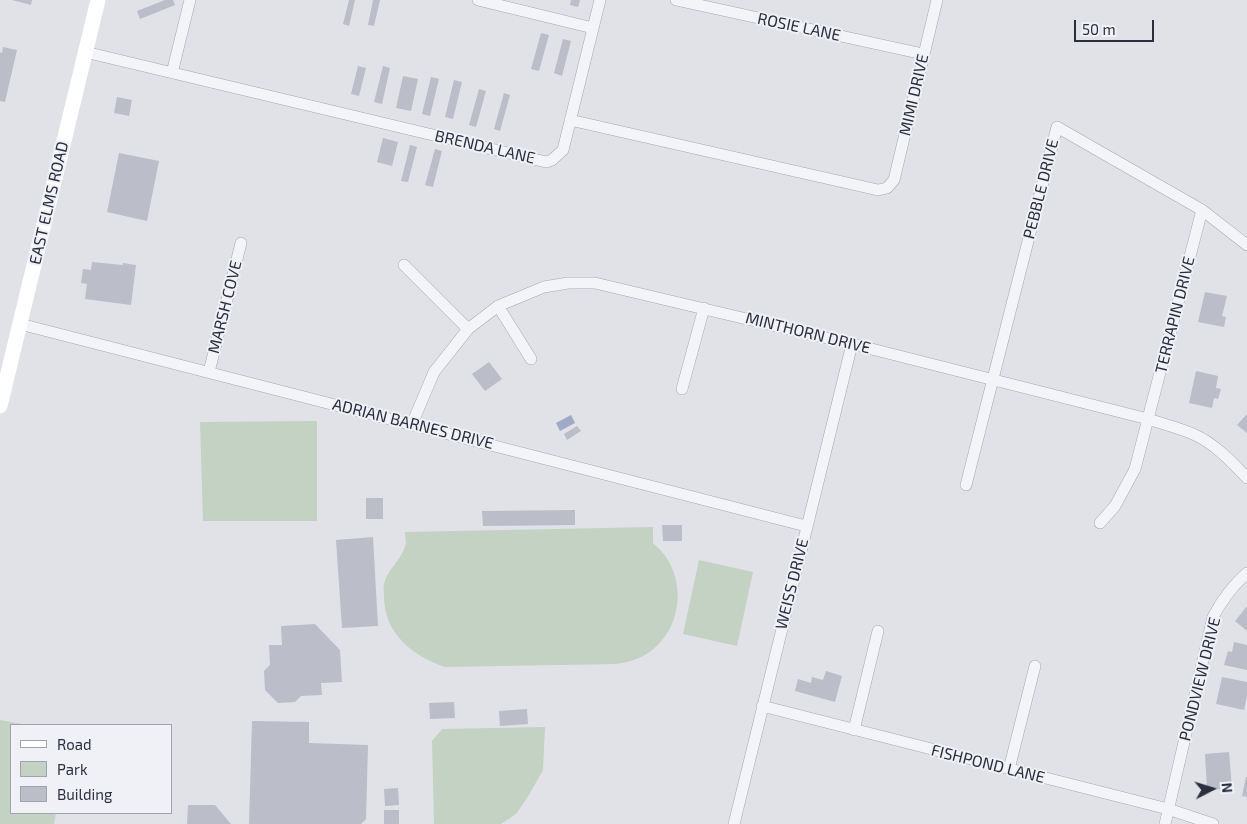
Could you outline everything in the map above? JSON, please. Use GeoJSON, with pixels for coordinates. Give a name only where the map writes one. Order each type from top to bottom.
{"type":"FeatureCollection","features":[{"type":"Feature","properties":{"kind":"main road","name":"EAST ELMS ROAD"},"geometry":{"type":"LineString","coordinates":[[0,406],[98,0]]}},
{"type":"Feature","properties":{"kind":"street"},"geometry":{"type":"LineString","coordinates":[[172,73],[190,0]]}},
{"type":"Feature","properties":{"kind":"street"},"geometry":{"type":"LineString","coordinates":[[478,0],[593,28]]}},
{"type":"Feature","properties":{"kind":"street","name":"BRENDA LANE"},"geometry":{"type":"LineString","coordinates":[[85,52],[546,162],[552,160],[563,150],[600,0]]}},
{"type":"Feature","properties":{"kind":"street","name":"ROSIE LANE"},"geometry":{"type":"LineString","coordinates":[[676,0],[923,54]]}},
{"type":"Feature","properties":{"kind":"street","name":"MIMI DRIVE"},"geometry":{"type":"LineString","coordinates":[[570,120],[878,190],[887,188],[894,180],[937,0]]}},
{"type":"Feature","properties":{"kind":"street","name":"PEBBLE DRIVE"},"geometry":{"type":"LineString","coordinates":[[993,380],[1057,127],[1202,210],[1247,245]]}},
{"type":"Feature","properties":{"kind":"street","name":"TERRAPIN DRIVE"},"geometry":{"type":"LineString","coordinates":[[1100,523],[1115,506],[1135,469],[1202,210]]}},
{"type":"Feature","properties":{"kind":"street","name":"MARSH COVE"},"geometry":{"type":"LineString","coordinates":[[209,372],[241,242]]}},
{"type":"Feature","properties":{"kind":"street"},"geometry":{"type":"LineString","coordinates":[[404,266],[468,329]]}},
{"type":"Feature","properties":{"kind":"street","name":"MINTHORN DRIVE"},"geometry":{"type":"LineString","coordinates":[[412,424],[434,372],[468,329],[498,306],[544,287],[568,283],[595,283],[852,344],[1148,419],[1194,434],[1230,460],[1247,478]]}},
{"type":"Feature","properties":{"kind":"street"},"geometry":{"type":"LineString","coordinates":[[498,306],[531,359]]}},
{"type":"Feature","properties":{"kind":"street"},"geometry":{"type":"LineString","coordinates":[[682,389],[704,308]]}},
{"type":"Feature","properties":{"kind":"street","name":"ADRIAN BARNES DRIVE"},"geometry":{"type":"LineString","coordinates":[[20,324],[806,526]]}},
{"type":"Feature","properties":{"kind":"street","name":"WEISS DRIVE"},"geometry":{"type":"LineString","coordinates":[[734,824],[852,344]]}},
{"type":"Feature","properties":{"kind":"street"},"geometry":{"type":"LineString","coordinates":[[966,484],[993,380]]}},
{"type":"Feature","properties":{"kind":"street","name":"PONDVIEW DRIVE"},"geometry":{"type":"LineString","coordinates":[[1165,824],[1213,618],[1222,600],[1236,583],[1247,574]]}},
{"type":"Feature","properties":{"kind":"street"},"geometry":{"type":"LineString","coordinates":[[854,730],[878,631]]}},
{"type":"Feature","properties":{"kind":"street"},"geometry":{"type":"LineString","coordinates":[[1009,769],[1035,666]]}},
{"type":"Feature","properties":{"kind":"street","name":"FISHPOND LANE"},"geometry":{"type":"LineString","coordinates":[[762,706],[1168,809],[1213,824]]}},
{"type":"Feature","properties":{"kind":"green space"},"geometry":{"type":"Polygon","coordinates":[[[317,421],[317,521],[203,521],[200,422],[317,421]]]}},
{"type":"Feature","properties":{"kind":"green space"},"geometry":{"type":"Polygon","coordinates":[[[653,527],[653,543],[665,555],[673,570],[678,599],[670,628],[662,640],[652,650],[634,660],[616,664],[445,667],[422,656],[402,641],[389,621],[385,609],[384,586],[388,574],[405,547],[405,532],[653,527]]]}},
{"type":"Feature","properties":{"kind":"green space"},"geometry":{"type":"Polygon","coordinates":[[[699,560],[753,572],[737,646],[683,634],[699,560]]]}},
{"type":"Feature","properties":{"kind":"green space"},"geometry":{"type":"Polygon","coordinates":[[[0,720],[22,724],[10,724],[10,814],[56,814],[54,824],[0,824],[0,720]]]}},
{"type":"Feature","properties":{"kind":"green space"},"geometry":{"type":"Polygon","coordinates":[[[545,727],[543,770],[516,814],[501,824],[434,824],[432,741],[442,729],[545,727]]]}},
{"type":"Feature","properties":{"kind":"water"},"geometry":{"type":"Polygon","coordinates":[[[571,415],[575,423],[560,431],[556,423],[571,415]]]}},
{"type":"Feature","properties":{"kind":"building"},"geometry":{"type":"Polygon","coordinates":[[[12,0],[32,0],[31,5],[12,0]]]}},
{"type":"Feature","properties":{"kind":"building"},"geometry":{"type":"Polygon","coordinates":[[[165,0],[173,0],[175,5],[140,19],[137,11],[165,0]]]}},
{"type":"Feature","properties":{"kind":"building"},"geometry":{"type":"Polygon","coordinates":[[[349,0],[355,0],[349,26],[343,24],[349,0]]]}},
{"type":"Feature","properties":{"kind":"building"},"geometry":{"type":"Polygon","coordinates":[[[373,0],[380,0],[374,26],[368,25],[373,0]]]}},
{"type":"Feature","properties":{"kind":"building"},"geometry":{"type":"Polygon","coordinates":[[[571,0],[580,0],[578,7],[570,5],[571,0]]]}},
{"type":"Feature","properties":{"kind":"building"},"geometry":{"type":"Polygon","coordinates":[[[541,33],[549,35],[539,71],[531,69],[541,33]]]}},
{"type":"Feature","properties":{"kind":"building"},"geometry":{"type":"Polygon","coordinates":[[[563,39],[571,41],[562,76],[554,73],[563,39]]]}},
{"type":"Feature","properties":{"kind":"building"},"geometry":{"type":"Polygon","coordinates":[[[3,47],[17,50],[5,102],[0,101],[0,52],[2,53],[3,47]]]}},
{"type":"Feature","properties":{"kind":"building"},"geometry":{"type":"Polygon","coordinates":[[[358,66],[366,68],[359,96],[351,94],[358,66]]]}},
{"type":"Feature","properties":{"kind":"building"},"geometry":{"type":"Polygon","coordinates":[[[383,66],[390,68],[382,104],[374,102],[383,66]]]}},
{"type":"Feature","properties":{"kind":"building"},"geometry":{"type":"Polygon","coordinates":[[[403,76],[418,79],[411,111],[396,108],[403,76]]]}},
{"type":"Feature","properties":{"kind":"building"},"geometry":{"type":"Polygon","coordinates":[[[431,77],[439,79],[430,116],[422,114],[431,77]]]}},
{"type":"Feature","properties":{"kind":"building"},"geometry":{"type":"Polygon","coordinates":[[[454,80],[462,82],[453,119],[445,117],[454,80]]]}},
{"type":"Feature","properties":{"kind":"building"},"geometry":{"type":"Polygon","coordinates":[[[479,89],[486,91],[476,127],[469,125],[479,89]]]}},
{"type":"Feature","properties":{"kind":"building"},"geometry":{"type":"Polygon","coordinates":[[[504,93],[510,95],[500,131],[494,129],[504,93]]]}},
{"type":"Feature","properties":{"kind":"building"},"geometry":{"type":"Polygon","coordinates":[[[117,97],[132,100],[129,116],[114,113],[117,97]]]}},
{"type":"Feature","properties":{"kind":"building"},"geometry":{"type":"Polygon","coordinates":[[[383,138],[398,142],[392,166],[377,162],[383,138]]]}},
{"type":"Feature","properties":{"kind":"building"},"geometry":{"type":"Polygon","coordinates":[[[410,145],[417,147],[408,182],[401,181],[410,145]]]}},
{"type":"Feature","properties":{"kind":"building"},"geometry":{"type":"Polygon","coordinates":[[[435,149],[442,151],[433,187],[425,185],[435,149]]]}},
{"type":"Feature","properties":{"kind":"building"},"geometry":{"type":"Polygon","coordinates":[[[119,153],[159,161],[147,221],[107,212],[119,153]]]}},
{"type":"Feature","properties":{"kind":"building"},"geometry":{"type":"Polygon","coordinates":[[[92,262],[136,265],[131,305],[85,299],[87,284],[81,283],[83,269],[91,270],[92,262]]]}},
{"type":"Feature","properties":{"kind":"building"},"geometry":{"type":"Polygon","coordinates":[[[1205,292],[1227,296],[1222,316],[1226,317],[1224,327],[1198,322],[1205,292]]]}},
{"type":"Feature","properties":{"kind":"building"},"geometry":{"type":"Polygon","coordinates":[[[489,362],[502,379],[485,391],[472,374],[489,362]]]}},
{"type":"Feature","properties":{"kind":"building"},"geometry":{"type":"Polygon","coordinates":[[[1196,371],[1218,376],[1216,388],[1221,389],[1218,399],[1214,398],[1212,408],[1189,403],[1196,371]]]}},
{"type":"Feature","properties":{"kind":"building"},"geometry":{"type":"Polygon","coordinates":[[[1247,414],[1247,433],[1237,425],[1247,414]]]}},
{"type":"Feature","properties":{"kind":"building"},"geometry":{"type":"Polygon","coordinates":[[[577,426],[581,431],[567,440],[564,434],[577,426]]]}},
{"type":"Feature","properties":{"kind":"building"},"geometry":{"type":"Polygon","coordinates":[[[366,498],[383,498],[383,519],[366,519],[366,498]]]}},
{"type":"Feature","properties":{"kind":"building"},"geometry":{"type":"Polygon","coordinates":[[[575,510],[575,525],[483,526],[482,511],[575,510]]]}},
{"type":"Feature","properties":{"kind":"building"},"geometry":{"type":"Polygon","coordinates":[[[662,525],[682,525],[682,541],[663,541],[662,525]]]}},
{"type":"Feature","properties":{"kind":"building"},"geometry":{"type":"Polygon","coordinates":[[[373,537],[378,626],[342,628],[336,540],[373,537]]]}},
{"type":"Feature","properties":{"kind":"building"},"geometry":{"type":"Polygon","coordinates":[[[1247,606],[1247,631],[1235,621],[1247,606]]]}},
{"type":"Feature","properties":{"kind":"building"},"geometry":{"type":"Polygon","coordinates":[[[315,624],[340,650],[342,682],[321,683],[322,695],[301,696],[295,702],[278,703],[265,690],[264,671],[270,665],[269,645],[282,645],[281,626],[315,624]]]}},
{"type":"Feature","properties":{"kind":"building"},"geometry":{"type":"Polygon","coordinates":[[[1234,642],[1247,645],[1247,670],[1224,665],[1228,651],[1232,652],[1234,642]]]}},
{"type":"Feature","properties":{"kind":"building"},"geometry":{"type":"Polygon","coordinates":[[[826,671],[842,676],[835,702],[795,691],[798,679],[811,683],[812,677],[823,680],[826,671]]]}},
{"type":"Feature","properties":{"kind":"building"},"geometry":{"type":"Polygon","coordinates":[[[1222,677],[1247,682],[1244,710],[1216,704],[1222,677]]]}},
{"type":"Feature","properties":{"kind":"building"},"geometry":{"type":"Polygon","coordinates":[[[454,702],[455,718],[430,719],[429,703],[454,702]]]}},
{"type":"Feature","properties":{"kind":"building"},"geometry":{"type":"Polygon","coordinates":[[[527,709],[528,724],[500,726],[499,711],[527,709]]]}},
{"type":"Feature","properties":{"kind":"building"},"geometry":{"type":"Polygon","coordinates":[[[252,721],[309,722],[309,743],[368,745],[366,819],[361,824],[249,824],[252,721]]]}},
{"type":"Feature","properties":{"kind":"building"},"geometry":{"type":"Polygon","coordinates":[[[1229,752],[1232,788],[1207,790],[1205,754],[1229,752]]]}},
{"type":"Feature","properties":{"kind":"building"},"geometry":{"type":"Polygon","coordinates":[[[1247,777],[1247,797],[1242,796],[1247,777]]]}},
{"type":"Feature","properties":{"kind":"building"},"geometry":{"type":"Polygon","coordinates":[[[398,788],[399,805],[385,806],[384,789],[398,788]]]}},
{"type":"Feature","properties":{"kind":"building"},"geometry":{"type":"Polygon","coordinates":[[[188,805],[215,805],[231,824],[187,824],[188,805]]]}},
{"type":"Feature","properties":{"kind":"building"},"geometry":{"type":"Polygon","coordinates":[[[384,810],[399,810],[399,824],[384,824],[384,810]]]}}]}
